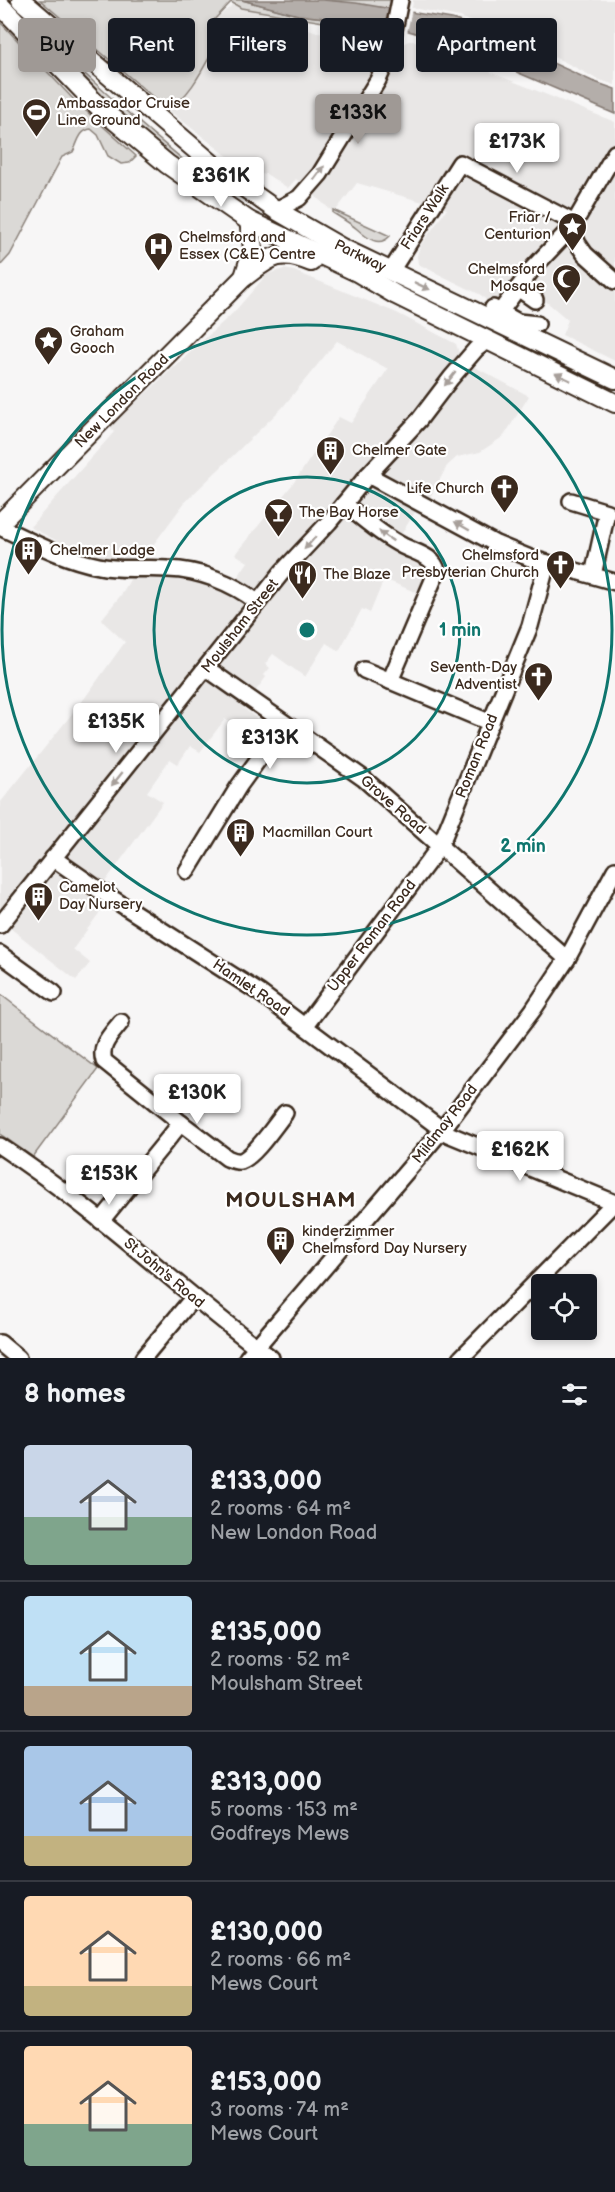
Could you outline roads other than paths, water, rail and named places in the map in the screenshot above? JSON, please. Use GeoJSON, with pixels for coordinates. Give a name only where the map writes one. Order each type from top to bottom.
{"type":"FeatureCollection","features":[{"type":"Feature","properties":{"kind":"main road","name":"Parkway"},"geometry":{"type":"LineString","coordinates":[[21,0],[218,169],[276,210],[315,233],[390,271],[615,379]]}},
{"type":"Feature","properties":{"kind":"main road","name":"Parkway"},"geometry":{"type":"LineString","coordinates":[[0,5],[101,109],[168,164],[249,221],[357,272],[396,295],[615,403]]}},
{"type":"Feature","properties":{"kind":"main road"},"geometry":{"type":"LineString","coordinates":[[218,169],[219,184],[268,220],[274,227],[276,235]]}},
{"type":"Feature","properties":{"kind":"main road"},"geometry":{"type":"LineString","coordinates":[[249,221],[259,255]]}},
{"type":"Feature","properties":{"kind":"main road","name":"New London Road"},"geometry":{"type":"LineString","coordinates":[[0,525],[243,278],[259,255],[274,248],[276,235]]}},
{"type":"Feature","properties":{"kind":"main road","name":"Parkway"},"geometry":{"type":"LineString","coordinates":[[259,255],[291,255],[354,281],[396,295]]}},
{"type":"Feature","properties":{"kind":"street"},"geometry":{"type":"LineString","coordinates":[[276,210],[299,198],[320,174],[378,80],[389,55],[400,1]]}},
{"type":"Feature","properties":{"kind":"street"},"geometry":{"type":"LineString","coordinates":[[537,324],[518,322],[496,310],[572,227],[615,153]]}},
{"type":"Feature","properties":{"kind":"street","name":"Friars Walk"},"geometry":{"type":"LineString","coordinates":[[390,271],[460,163],[559,214],[567,219],[572,227]]}},
{"type":"Feature","properties":{"kind":"street"},"geometry":{"type":"LineString","coordinates":[[572,227],[578,244],[585,254],[615,281]]}},
{"type":"Feature","properties":{"kind":"street"},"geometry":{"type":"LineString","coordinates":[[518,288],[535,300]]}},
{"type":"Feature","properties":{"kind":"street","name":"Moulsham Street"},"geometry":{"type":"LineString","coordinates":[[0,925],[257,602],[418,420],[476,348],[493,342]]}},
{"type":"Feature","properties":{"kind":"street"},"geometry":{"type":"LineString","coordinates":[[368,475],[496,544],[547,563],[615,582]]}},
{"type":"Feature","properties":{"kind":"street"},"geometry":{"type":"LineString","coordinates":[[571,501],[607,512],[593,575]]}},
{"type":"Feature","properties":{"kind":"street"},"geometry":{"type":"LineString","coordinates":[[344,504],[391,540],[432,560],[437,567],[390,681]]}},
{"type":"Feature","properties":{"kind":"street"},"geometry":{"type":"LineString","coordinates":[[0,525],[47,550],[78,561],[118,568],[178,570],[232,585],[257,602]]}},
{"type":"Feature","properties":{"kind":"street","name":"Roman Road"},"geometry":{"type":"LineString","coordinates":[[440,846],[530,626],[547,563]]}},
{"type":"Feature","properties":{"kind":"street","name":"Grove Road"},"geometry":{"type":"LineString","coordinates":[[206,668],[363,778],[567,958]]}},
{"type":"Feature","properties":{"kind":"street"},"geometry":{"type":"LineString","coordinates":[[364,670],[490,723]]}},
{"type":"Feature","properties":{"kind":"street"},"geometry":{"type":"LineString","coordinates":[[187,872],[239,786],[284,724]]}},
{"type":"Feature","properties":{"kind":"street","name":"Upper Roman Road"},"geometry":{"type":"LineString","coordinates":[[305,1026],[440,846]]}},
{"type":"Feature","properties":{"kind":"street","name":"Hamlet Road"},"geometry":{"type":"LineString","coordinates":[[53,858],[222,968],[305,1026],[442,1130],[614,1203]]}},
{"type":"Feature","properties":{"kind":"street","name":"Mildmay Road"},"geometry":{"type":"LineString","coordinates":[[251,1352],[442,1130],[533,1010],[567,958],[615,870]]}},
{"type":"Feature","properties":{"kind":"street"},"geometry":{"type":"LineString","coordinates":[[0,954],[54,993]]}},
{"type":"Feature","properties":{"kind":"street"},"geometry":{"type":"LineString","coordinates":[[121,1022],[104,1043],[101,1053],[104,1061],[227,1158],[242,1161],[250,1155],[285,1113]]}},
{"type":"Feature","properties":{"kind":"street"},"geometry":{"type":"LineString","coordinates":[[101,1221],[181,1123]]}},
{"type":"Feature","properties":{"kind":"street","name":"St John's Road"},"geometry":{"type":"LineString","coordinates":[[0,1146],[101,1221],[193,1298],[251,1352],[271,1358]]}},
{"type":"Feature","properties":{"kind":"street"},"geometry":{"type":"LineString","coordinates":[[461,1358],[614,1203]]}},
{"type":"Feature","properties":{"kind":"street"},"geometry":{"type":"LineString","coordinates":[[143,1358],[193,1298]]}},
{"type":"Feature","properties":{"kind":"street"},"geometry":{"type":"LineString","coordinates":[[0,1343],[18,1358]]}},
{"type":"Feature","properties":{"kind":"place","name":"Ambassador Cruise Line Ground"},"geometry":{"type":"Point","coordinates":[36,138]}},
{"type":"Feature","properties":{"kind":"place","name":"Friar / Centurion"},"geometry":{"type":"Point","coordinates":[572,252]}},
{"type":"Feature","properties":{"kind":"place","name":"Chelmsford and Essex (C&E) Centre"},"geometry":{"type":"Point","coordinates":[158,272]}},
{"type":"Feature","properties":{"kind":"place","name":"Chelmsford Mosque"},"geometry":{"type":"Point","coordinates":[566,304]}},
{"type":"Feature","properties":{"kind":"place","name":"Graham Gooch"},"geometry":{"type":"Point","coordinates":[49,366]}},
{"type":"Feature","properties":{"kind":"place","name":"Chelmer Gate"},"geometry":{"type":"Point","coordinates":[331,476]}},
{"type":"Feature","properties":{"kind":"place","name":"Life Church"},"geometry":{"type":"Point","coordinates":[505,514]}},
{"type":"Feature","properties":{"kind":"place","name":"The Bay Horse"},"geometry":{"type":"Point","coordinates":[278,538]}},
{"type":"Feature","properties":{"kind":"place","name":"Chelmer Lodge"},"geometry":{"type":"Point","coordinates":[29,576]}},
{"type":"Feature","properties":{"kind":"place","name":"Chelmsford Presbyterian Church"},"geometry":{"type":"Point","coordinates":[560,590]}},
{"type":"Feature","properties":{"kind":"place","name":"The Blaze"},"geometry":{"type":"Point","coordinates":[302,600]}},
{"type":"Feature","properties":{"kind":"place","name":"Seventh-Day Adventist"},"geometry":{"type":"Point","coordinates":[538,702]}},
{"type":"Feature","properties":{"kind":"place","name":"Macmillan Court"},"geometry":{"type":"Point","coordinates":[241,858]}},
{"type":"Feature","properties":{"kind":"place","name":"Camelot Day Nursery"},"geometry":{"type":"Point","coordinates":[38,922]}},
{"type":"Feature","properties":{"kind":"place","name":"kinderzimmer Chelmsford Day Nursery"},"geometry":{"type":"Point","coordinates":[281,1266]}},
{"type":"Feature","properties":{"kind":"district","name":"MOULSHAM"},"geometry":{"type":"Point","coordinates":[291,1200]}}]}
